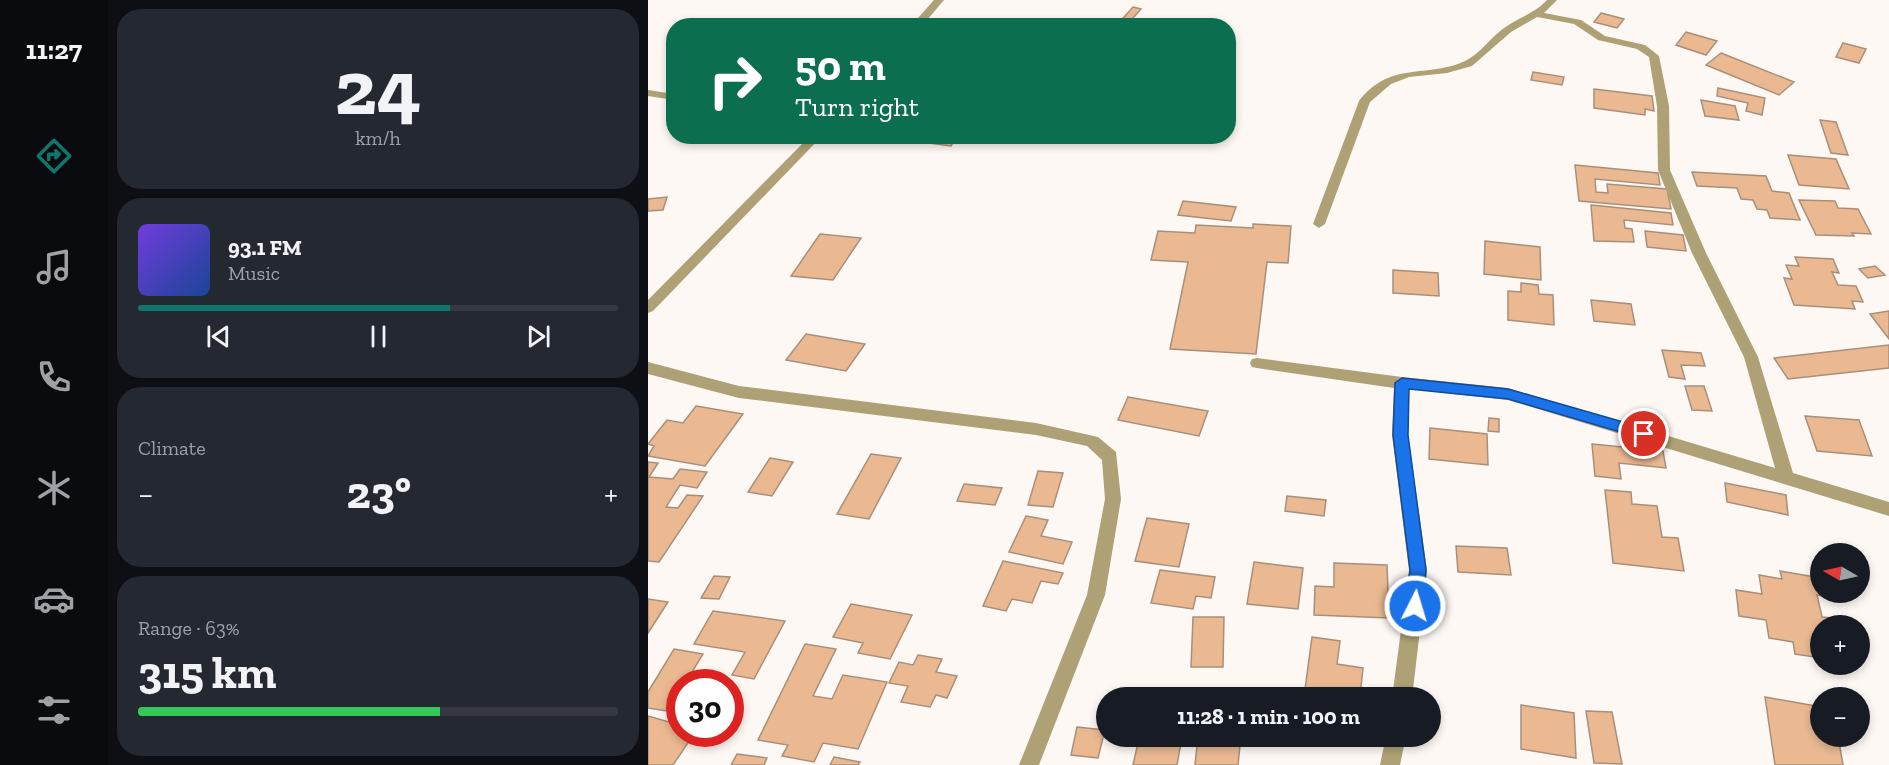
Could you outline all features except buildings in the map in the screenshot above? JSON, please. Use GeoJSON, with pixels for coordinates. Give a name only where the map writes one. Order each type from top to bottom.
{"type":"FeatureCollection","features":[{"type":"Feature","properties":{"kind":"street"},"geometry":{"type":"LineString","coordinates":[[923,18],[939,0]]}},
{"type":"Feature","properties":{"kind":"street"},"geometry":{"type":"LineString","coordinates":[[1539,15],[1552,0]]}},
{"type":"Feature","properties":{"kind":"street"},"geometry":{"type":"LineString","coordinates":[[1319,224],[1365,101],[1378,84],[1394,77],[1441,71],[1475,60],[1490,50],[1504,32],[1518,22],[1539,15],[1577,22],[1602,38],[1641,47],[1654,56],[1663,106],[1664,170],[1699,253],[1751,357],[1786,478]]}},
{"type":"Feature","properties":{"kind":"street"},"geometry":{"type":"LineString","coordinates":[[648,93],[666,96]]}},
{"type":"Feature","properties":{"kind":"street"},"geometry":{"type":"LineString","coordinates":[[648,308],[809,144]]}},
{"type":"Feature","properties":{"kind":"street"},"geometry":{"type":"LineString","coordinates":[[1257,363],[1402,383],[1508,394],[1889,509]]}},
{"type":"Feature","properties":{"kind":"street"},"geometry":{"type":"LineString","coordinates":[[648,369],[739,392],[1036,429],[1092,441],[1110,458],[1113,499],[1096,595],[1029,765]]}},
{"type":"Feature","properties":{"kind":"street"},"geometry":{"type":"LineString","coordinates":[[1402,383],[1400,435],[1418,570],[1403,687]]}},
{"type":"Feature","properties":{"kind":"street"},"geometry":{"type":"LineString","coordinates":[[1390,765],[1394,747]]}},
{"type":"Feature","properties":{"kind":"route"},"geometry":{"type":"LineString","coordinates":[[1415,606],[1418,570],[1400,435],[1402,383],[1508,394],[1644,434]]}}]}
